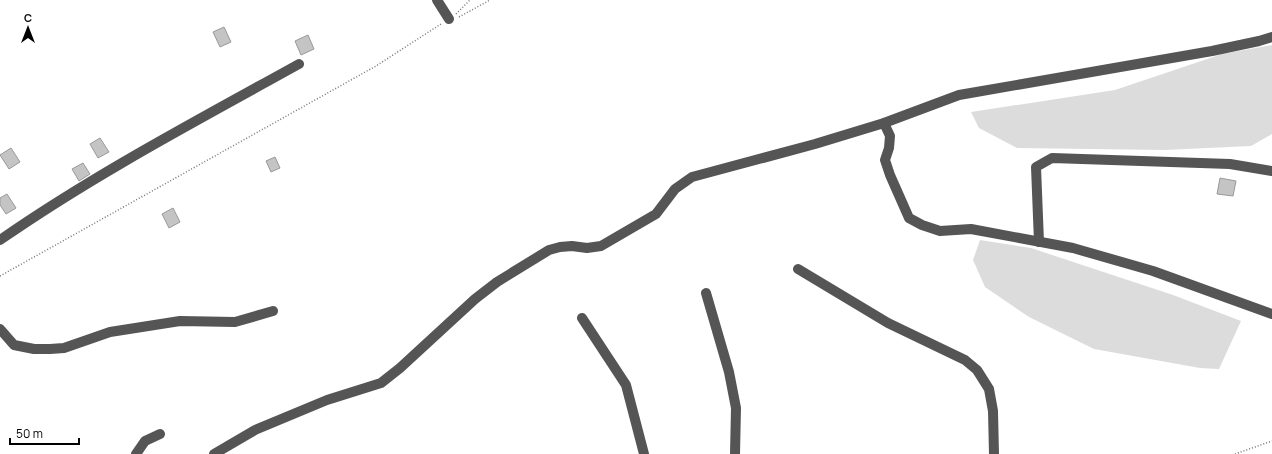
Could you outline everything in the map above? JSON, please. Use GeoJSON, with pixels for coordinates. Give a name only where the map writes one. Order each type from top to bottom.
{"type":"FeatureCollection","features":[{"type":"Feature","properties":{"kind":"street"},"geometry":{"type":"LineString","coordinates":[[438,0],[451,20]]}},
{"type":"Feature","properties":{"kind":"street"},"geometry":{"type":"LineString","coordinates":[[214,454],[255,430],[327,400],[381,383],[400,368],[475,299],[497,282],[549,250],[572,246],[587,248],[601,246],[656,214],[675,189],[692,177],[815,144],[884,123],[959,95],[1212,51],[1272,37]]}},
{"type":"Feature","properties":{"kind":"street"},"geometry":{"type":"LineString","coordinates":[[0,240],[35,216],[116,166],[299,64]]}},
{"type":"Feature","properties":{"kind":"street"},"geometry":{"type":"LineString","coordinates":[[884,123],[890,136],[889,148],[885,160],[896,192],[909,218],[922,225],[940,231],[971,229],[1073,248],[1153,271],[1272,314]]}},
{"type":"Feature","properties":{"kind":"street"},"geometry":{"type":"LineString","coordinates":[[1039,242],[1036,167],[1052,158],[1230,164],[1272,171]]}},
{"type":"Feature","properties":{"kind":"street"},"geometry":{"type":"LineString","coordinates":[[798,269],[888,323],[965,360],[977,370],[989,389],[993,411],[994,454]]}},
{"type":"Feature","properties":{"kind":"street"},"geometry":{"type":"LineString","coordinates":[[706,294],[729,372],[736,408],[736,454]]}},
{"type":"Feature","properties":{"kind":"street"},"geometry":{"type":"LineString","coordinates":[[0,329],[14,345],[34,350],[50,349],[64,348],[110,332],[180,321],[235,322],[273,311]]}},
{"type":"Feature","properties":{"kind":"street"},"geometry":{"type":"LineString","coordinates":[[582,318],[626,385],[644,454]]}},
{"type":"Feature","properties":{"kind":"street"},"geometry":{"type":"LineString","coordinates":[[136,454],[145,441],[160,434]]}},
{"type":"Feature","properties":{"kind":"path"},"geometry":{"type":"LineString","coordinates":[[437,27],[451,20],[470,0]]}},
{"type":"Feature","properties":{"kind":"path"},"geometry":{"type":"LineString","coordinates":[[0,276],[376,66],[437,27],[490,0]]}},
{"type":"Feature","properties":{"kind":"path"},"geometry":{"type":"LineString","coordinates":[[1235,454],[1272,441]]}},
{"type":"Feature","properties":{"kind":"shaded area"},"geometry":{"type":"Polygon","coordinates":[[[1272,45],[1272,134],[1251,146],[1164,150],[1017,148],[979,128],[971,112],[1115,90],[1222,54],[1272,45]]]}},
{"type":"Feature","properties":{"kind":"shaded area"},"geometry":{"type":"Polygon","coordinates":[[[980,240],[1031,248],[1173,295],[1241,321],[1219,369],[1200,368],[1094,349],[1029,317],[985,287],[973,260],[980,240]]]}},
{"type":"Feature","properties":{"kind":"building"},"geometry":{"type":"Polygon","coordinates":[[[224,27],[231,42],[220,47],[213,32],[224,27]]]}},
{"type":"Feature","properties":{"kind":"building"},"geometry":{"type":"Polygon","coordinates":[[[308,35],[314,49],[301,55],[295,41],[308,35]]]}},
{"type":"Feature","properties":{"kind":"building"},"geometry":{"type":"Polygon","coordinates":[[[100,138],[109,152],[98,158],[90,144],[100,138]]]}},
{"type":"Feature","properties":{"kind":"building"},"geometry":{"type":"Polygon","coordinates":[[[11,148],[20,162],[9,169],[0,155],[11,148]]]}},
{"type":"Feature","properties":{"kind":"building"},"geometry":{"type":"Polygon","coordinates":[[[275,157],[280,168],[271,172],[266,161],[275,157]]]}},
{"type":"Feature","properties":{"kind":"building"},"geometry":{"type":"Polygon","coordinates":[[[83,163],[90,174],[79,181],[72,169],[83,163]]]}},
{"type":"Feature","properties":{"kind":"building"},"geometry":{"type":"Polygon","coordinates":[[[1220,178],[1236,181],[1233,196],[1217,194],[1220,178]]]}},
{"type":"Feature","properties":{"kind":"building"},"geometry":{"type":"Polygon","coordinates":[[[7,194],[16,208],[6,214],[0,205],[0,198],[7,194]]]}},
{"type":"Feature","properties":{"kind":"building"},"geometry":{"type":"Polygon","coordinates":[[[173,208],[180,222],[169,228],[162,214],[173,208]]]}}]}
